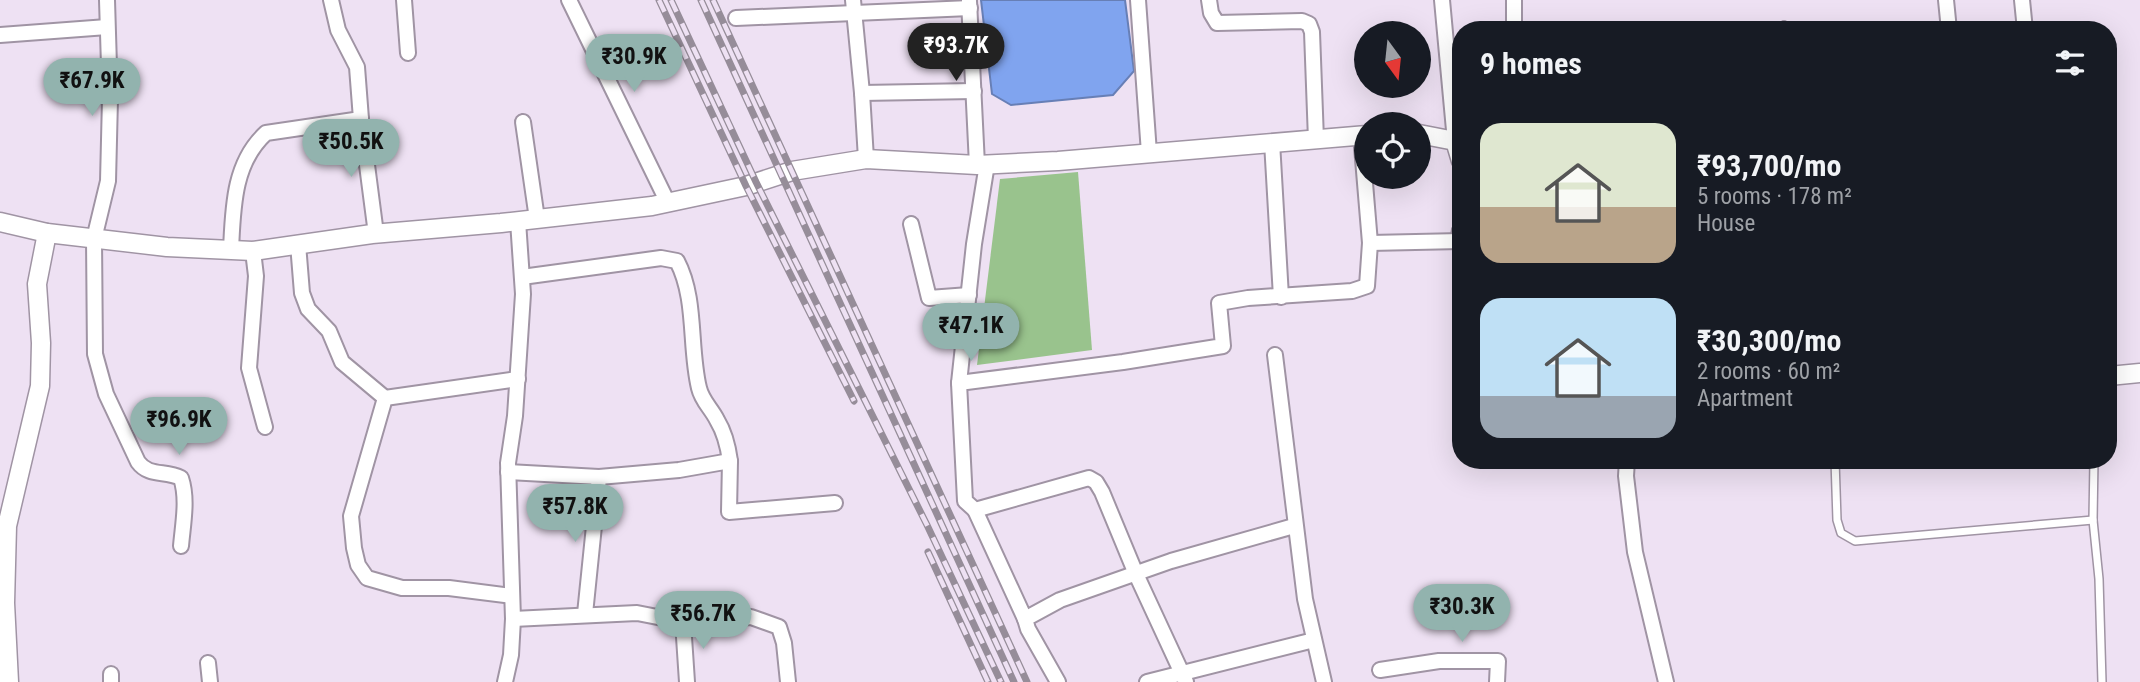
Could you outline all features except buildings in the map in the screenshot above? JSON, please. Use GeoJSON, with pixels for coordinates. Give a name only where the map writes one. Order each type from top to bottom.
{"type":"FeatureCollection","features":[{"type":"Feature","properties":{"kind":"street"},"geometry":{"type":"LineString","coordinates":[[107,0],[110,99],[108,181],[94,239],[94,354],[106,394],[138,462],[143,469],[153,473],[171,473],[181,478],[184,487],[181,545]]}},
{"type":"Feature","properties":{"kind":"street"},"geometry":{"type":"LineString","coordinates":[[331,0],[338,30],[357,66],[376,234]]}},
{"type":"Feature","properties":{"kind":"street"},"geometry":{"type":"LineString","coordinates":[[404,0],[408,53]]}},
{"type":"Feature","properties":{"kind":"street"},"geometry":{"type":"LineString","coordinates":[[569,0],[668,203]]}},
{"type":"Feature","properties":{"kind":"street"},"geometry":{"type":"LineString","coordinates":[[1138,0],[1149,153]]}},
{"type":"Feature","properties":{"kind":"street"},"geometry":{"type":"LineString","coordinates":[[1209,0],[1211,13],[1217,23],[1302,21],[1309,24],[1312,32],[1316,140]]}},
{"type":"Feature","properties":{"kind":"street"},"geometry":{"type":"LineString","coordinates":[[1442,0],[1452,86]]}},
{"type":"Feature","properties":{"kind":"street"},"geometry":{"type":"LineString","coordinates":[[1514,0],[1514,21]]}},
{"type":"Feature","properties":{"kind":"street"},"geometry":{"type":"LineString","coordinates":[[1946,0],[1948,21]]}},
{"type":"Feature","properties":{"kind":"street"},"geometry":{"type":"LineString","coordinates":[[2022,0],[2024,21]]}},
{"type":"Feature","properties":{"kind":"street"},"geometry":{"type":"LineString","coordinates":[[736,18],[853,7],[969,4],[982,164],[959,383],[965,500],[975,510],[1028,629],[1058,682]]}},
{"type":"Feature","properties":{"kind":"street"},"geometry":{"type":"LineString","coordinates":[[853,7],[866,159]]}},
{"type":"Feature","properties":{"kind":"street"},"geometry":{"type":"LineString","coordinates":[[0,35],[107,27]]}},
{"type":"Feature","properties":{"kind":"street"},"geometry":{"type":"LineString","coordinates":[[862,93],[974,91]]}},
{"type":"Feature","properties":{"kind":"street"},"geometry":{"type":"LineString","coordinates":[[231,250],[237,186],[241,172],[257,142],[266,133],[361,119]]}},
{"type":"Feature","properties":{"kind":"street"},"geometry":{"type":"LineString","coordinates":[[523,122],[537,219]]}},
{"type":"Feature","properties":{"kind":"street"},"geometry":{"type":"LineString","coordinates":[[1431,132],[1452,130]]}},
{"type":"Feature","properties":{"kind":"street"},"geometry":{"type":"LineString","coordinates":[[0,222],[47,233],[94,239],[167,247],[253,251],[376,234],[668,203],[746,186],[792,171],[866,159],[982,164],[1058,161],[1354,136]]}},
{"type":"Feature","properties":{"kind":"street"},"geometry":{"type":"LineString","coordinates":[[1272,142],[1281,297]]}},
{"type":"Feature","properties":{"kind":"street"},"geometry":{"type":"LineString","coordinates":[[959,383],[1223,346],[1219,303],[1248,298],[1352,292],[1367,286],[1370,243],[1367,189]]}},
{"type":"Feature","properties":{"kind":"street"},"geometry":{"type":"LineString","coordinates":[[505,682],[511,655],[513,619],[508,472],[523,294],[518,221]]}},
{"type":"Feature","properties":{"kind":"street"},"geometry":{"type":"LineString","coordinates":[[911,224],[929,298],[969,295]]}},
{"type":"Feature","properties":{"kind":"street"},"geometry":{"type":"LineString","coordinates":[[9,682],[3,619],[7,526],[40,386],[41,343],[37,284],[47,233]]}},
{"type":"Feature","properties":{"kind":"street"},"geometry":{"type":"LineString","coordinates":[[1370,243],[1452,241]]}},
{"type":"Feature","properties":{"kind":"street"},"geometry":{"type":"LineString","coordinates":[[298,244],[302,293],[308,309],[329,331],[342,362],[385,398],[517,379]]}},
{"type":"Feature","properties":{"kind":"street"},"geometry":{"type":"LineString","coordinates":[[253,251],[256,276],[249,368],[265,426]]}},
{"type":"Feature","properties":{"kind":"street"},"geometry":{"type":"LineString","coordinates":[[522,276],[662,258],[677,261],[684,274],[701,399],[726,439],[730,461],[729,512],[835,503]]}},
{"type":"Feature","properties":{"kind":"street"},"geometry":{"type":"LineString","coordinates":[[1275,355],[1294,526],[1305,599],[1324,682]]}},
{"type":"Feature","properties":{"kind":"street"},"geometry":{"type":"LineString","coordinates":[[2117,375],[2140,373]]}},
{"type":"Feature","properties":{"kind":"street"},"geometry":{"type":"LineString","coordinates":[[385,398],[351,516],[358,565],[367,578],[402,588],[449,588],[512,596]]}},
{"type":"Feature","properties":{"kind":"street"},"geometry":{"type":"LineString","coordinates":[[508,472],[599,477],[679,470],[730,461]]}},
{"type":"Feature","properties":{"kind":"street"},"geometry":{"type":"LineString","coordinates":[[1626,469],[1635,552],[1666,682]]}},
{"type":"Feature","properties":{"kind":"street"},"geometry":{"type":"LineString","coordinates":[[585,614],[599,477]]}},
{"type":"Feature","properties":{"kind":"street"},"geometry":{"type":"LineString","coordinates":[[975,510],[1089,478],[1096,482],[1184,678]]}},
{"type":"Feature","properties":{"kind":"street"},"geometry":{"type":"LineString","coordinates":[[1025,619],[1059,600],[1171,561],[1294,526]]}},
{"type":"Feature","properties":{"kind":"street"},"geometry":{"type":"LineString","coordinates":[[513,619],[637,613],[683,622],[751,617],[779,627],[784,643],[788,682]]}},
{"type":"Feature","properties":{"kind":"street"},"geometry":{"type":"LineString","coordinates":[[683,622],[687,682]]}},
{"type":"Feature","properties":{"kind":"street"},"geometry":{"type":"LineString","coordinates":[[1147,682],[1184,678],[1314,640]]}},
{"type":"Feature","properties":{"kind":"street"},"geometry":{"type":"LineString","coordinates":[[1380,670],[1439,661],[1498,661],[1497,682]]}},
{"type":"Feature","properties":{"kind":"street"},"geometry":{"type":"LineString","coordinates":[[208,663],[210,682]]}},
{"type":"Feature","properties":{"kind":"lane"},"geometry":{"type":"LineString","coordinates":[[1835,469],[1837,520],[1841,533],[1855,541],[2093,520]]}},
{"type":"Feature","properties":{"kind":"lane"},"geometry":{"type":"LineString","coordinates":[[2094,469],[2093,520],[2099,579],[2102,682]]}},
{"type":"Feature","properties":{"kind":"green space"},"geometry":{"type":"Polygon","coordinates":[[[1078,172],[1092,350],[977,365],[1000,179],[1078,172]]]}},
{"type":"Feature","properties":{"kind":"water"},"geometry":{"type":"Polygon","coordinates":[[[981,0],[1125,0],[1134,71],[1113,95],[1011,105],[992,94],[981,0]]]}},
{"type":"Feature","properties":{"kind":"railway"},"geometry":{"type":"LineString","coordinates":[[659,0],[746,186],[854,401]]}},
{"type":"Feature","properties":{"kind":"railway"},"geometry":{"type":"LineString","coordinates":[[671,0],[756,182],[927,525],[1001,682]]}},
{"type":"Feature","properties":{"kind":"railway"},"geometry":{"type":"LineString","coordinates":[[701,0],[1014,682]]}},
{"type":"Feature","properties":{"kind":"railway"},"geometry":{"type":"LineString","coordinates":[[713,0],[1027,682]]}},
{"type":"Feature","properties":{"kind":"railway"},"geometry":{"type":"LineString","coordinates":[[928,552],[988,682]]}}]}
